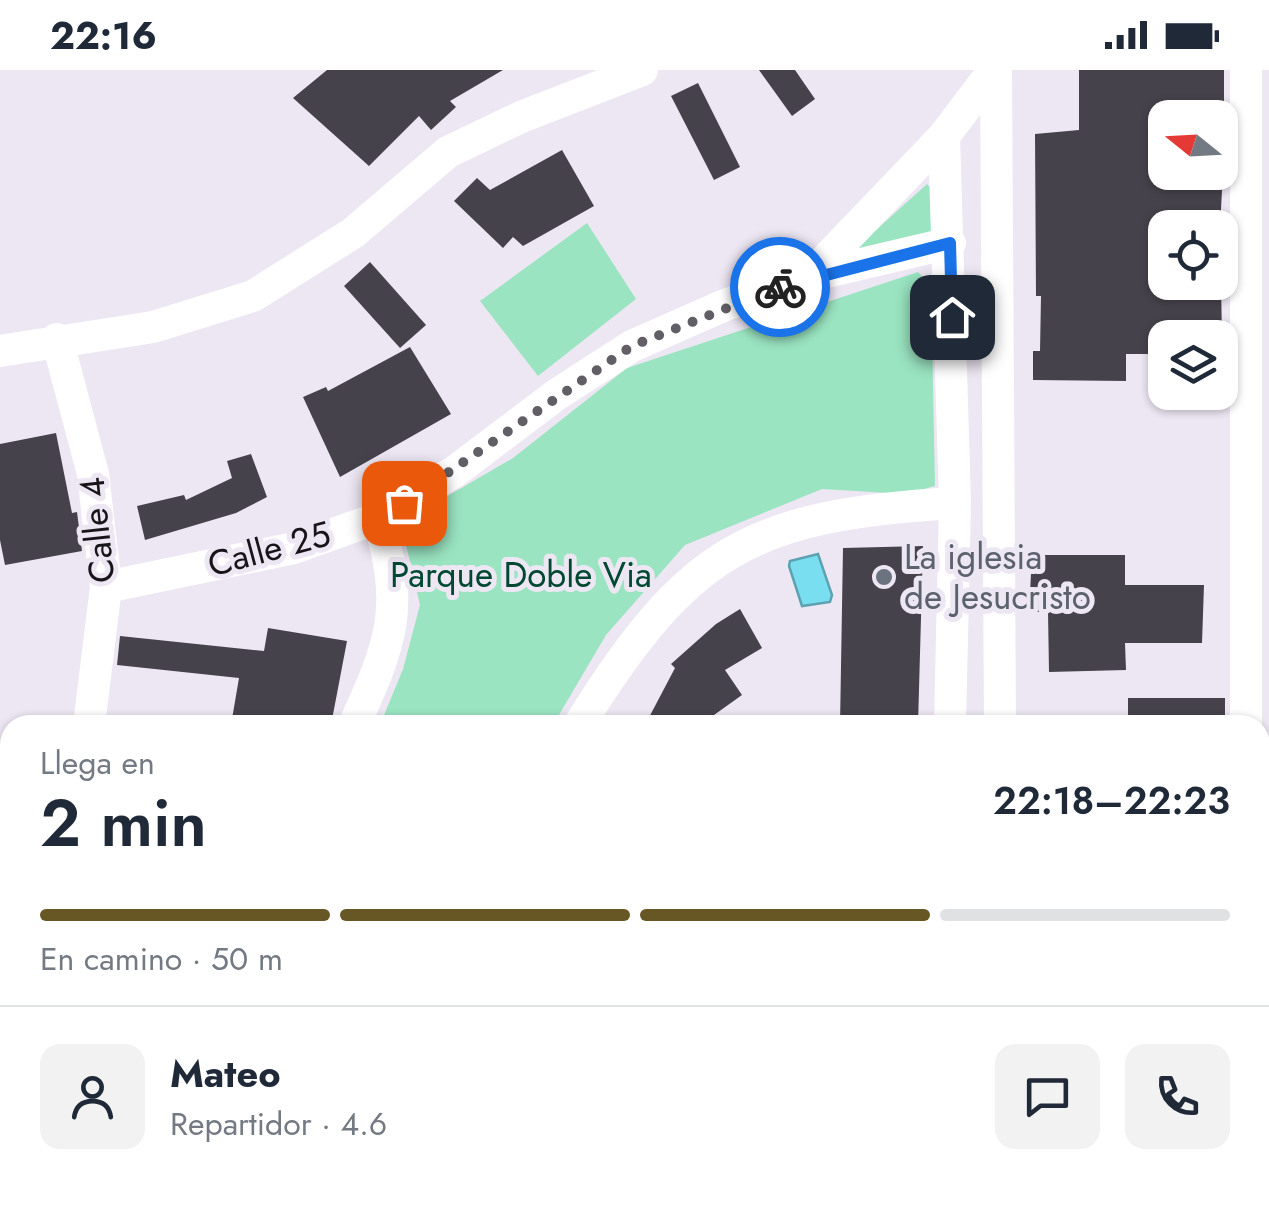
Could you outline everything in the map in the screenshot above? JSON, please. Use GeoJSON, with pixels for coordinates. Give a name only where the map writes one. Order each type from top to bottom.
{"type":"FeatureCollection","features":[{"type":"Feature","properties":{"kind":"street"},"geometry":{"type":"LineString","coordinates":[[0,350],[153,327],[253,296],[353,233],[448,152],[520,117],[642,70]]}},
{"type":"Feature","properties":{"kind":"street"},"geometry":{"type":"LineString","coordinates":[[995,70],[1000,715]]}},
{"type":"Feature","properties":{"kind":"street","name":"Calle 25"},"geometry":{"type":"LineString","coordinates":[[106,587],[294,548],[378,518],[454,472],[556,395],[632,346],[725,306],[810,276],[944,136],[995,70]]}},
{"type":"Feature","properties":{"kind":"street"},"geometry":{"type":"LineString","coordinates":[[1246,70],[1246,715]]}},
{"type":"Feature","properties":{"kind":"street"},"geometry":{"type":"LineString","coordinates":[[944,136],[956,503],[950,715]]}},
{"type":"Feature","properties":{"kind":"street"},"geometry":{"type":"LineString","coordinates":[[810,276],[950,243]]}},
{"type":"Feature","properties":{"kind":"street","name":"Calle 4"},"geometry":{"type":"LineString","coordinates":[[57,339],[93,474],[106,587],[90,715]]}},
{"type":"Feature","properties":{"kind":"street"},"geometry":{"type":"LineString","coordinates":[[585,715],[618,662],[667,601],[718,558],[798,521],[866,508],[956,503]]}},
{"type":"Feature","properties":{"kind":"street"},"geometry":{"type":"LineString","coordinates":[[358,715],[393,622],[394,570],[378,518]]}},
{"type":"Feature","properties":{"kind":"green space"},"geometry":{"type":"Polygon","coordinates":[[[927,184],[935,194],[937,239],[844,259],[927,184]]]}},
{"type":"Feature","properties":{"kind":"green space"},"geometry":{"type":"Polygon","coordinates":[[[587,223],[636,299],[538,376],[480,301],[587,223]]]}},
{"type":"Feature","properties":{"kind":"green space","name":"Parque Doble Via"},"geometry":{"type":"Polygon","coordinates":[[[918,272],[931,285],[935,486],[906,494],[822,489],[685,545],[606,635],[559,715],[384,715],[403,669],[420,605],[401,523],[513,458],[627,368],[918,272]]]}},
{"type":"Feature","properties":{"kind":"water"},"geometry":{"type":"Polygon","coordinates":[[[818,554],[832,595],[830,602],[802,606],[790,561],[818,554]]]}},
{"type":"Feature","properties":{"kind":"building"},"geometry":{"type":"Polygon","coordinates":[[[327,70],[503,70],[450,101],[456,107],[431,130],[419,116],[369,166],[293,98],[327,70]]]}},
{"type":"Feature","properties":{"kind":"building"},"geometry":{"type":"Polygon","coordinates":[[[759,70],[795,70],[815,99],[792,116],[759,70]]]}},
{"type":"Feature","properties":{"kind":"building"},"geometry":{"type":"Polygon","coordinates":[[[1079,70],[1224,70],[1224,100],[1148,100],[1148,190],[1222,190],[1221,210],[1148,210],[1148,300],[1221,300],[1222,320],[1148,320],[1148,354],[1126,354],[1126,381],[1033,380],[1033,351],[1040,351],[1041,296],[1036,296],[1035,134],[1079,130],[1079,70]]]}},
{"type":"Feature","properties":{"kind":"building"},"geometry":{"type":"Polygon","coordinates":[[[698,83],[740,167],[714,180],[671,96],[698,83]]]}},
{"type":"Feature","properties":{"kind":"building"},"geometry":{"type":"Polygon","coordinates":[[[562,150],[594,206],[523,246],[513,237],[503,248],[454,201],[477,178],[490,190],[562,150]]]}},
{"type":"Feature","properties":{"kind":"building"},"geometry":{"type":"Polygon","coordinates":[[[370,262],[426,325],[400,348],[344,286],[370,262]]]}},
{"type":"Feature","properties":{"kind":"building"},"geometry":{"type":"Polygon","coordinates":[[[410,347],[451,414],[340,477],[303,397],[326,387],[328,391],[410,347]]]}},
{"type":"Feature","properties":{"kind":"building"},"geometry":{"type":"Polygon","coordinates":[[[56,433],[72,513],[77,512],[82,551],[5,565],[0,540],[0,444],[56,433]]]}},
{"type":"Feature","properties":{"kind":"building"},"geometry":{"type":"Polygon","coordinates":[[[251,454],[267,497],[236,513],[145,540],[137,506],[184,495],[186,500],[232,478],[227,461],[251,454]]]}},
{"type":"Feature","properties":{"kind":"building"},"geometry":{"type":"Polygon","coordinates":[[[923,546],[918,715],[840,715],[843,548],[923,546]]]}},
{"type":"Feature","properties":{"kind":"building"},"geometry":{"type":"Polygon","coordinates":[[[1032,555],[1125,555],[1125,585],[1204,585],[1202,643],[1125,643],[1126,670],[1049,672],[1048,612],[1029,612],[1032,555]]]}},
{"type":"Feature","properties":{"kind":"building"},"geometry":{"type":"Polygon","coordinates":[[[740,609],[762,648],[725,670],[742,695],[714,715],[650,715],[675,668],[671,664],[716,624],[740,609]]]}},
{"type":"Feature","properties":{"kind":"building"},"geometry":{"type":"Polygon","coordinates":[[[268,628],[347,641],[333,715],[233,715],[239,678],[117,665],[120,636],[264,651],[268,628]]]}},
{"type":"Feature","properties":{"kind":"building"},"geometry":{"type":"Polygon","coordinates":[[[1128,698],[1225,698],[1225,715],[1128,715],[1128,698]]]}},
{"type":"Feature","properties":{"kind":"way so far"},"geometry":{"type":"LineString","coordinates":[[404,503],[632,346],[780,287]]}},
{"type":"Feature","properties":{"kind":"place","name":"La iglesia de Jesucristo"},"geometry":{"type":"Point","coordinates":[884,577]}},
{"type":"Feature","properties":{"kind":"route"},"geometry":{"type":"LineString","coordinates":[[780,287],[810,276],[950,243],[952,317]]}}]}
